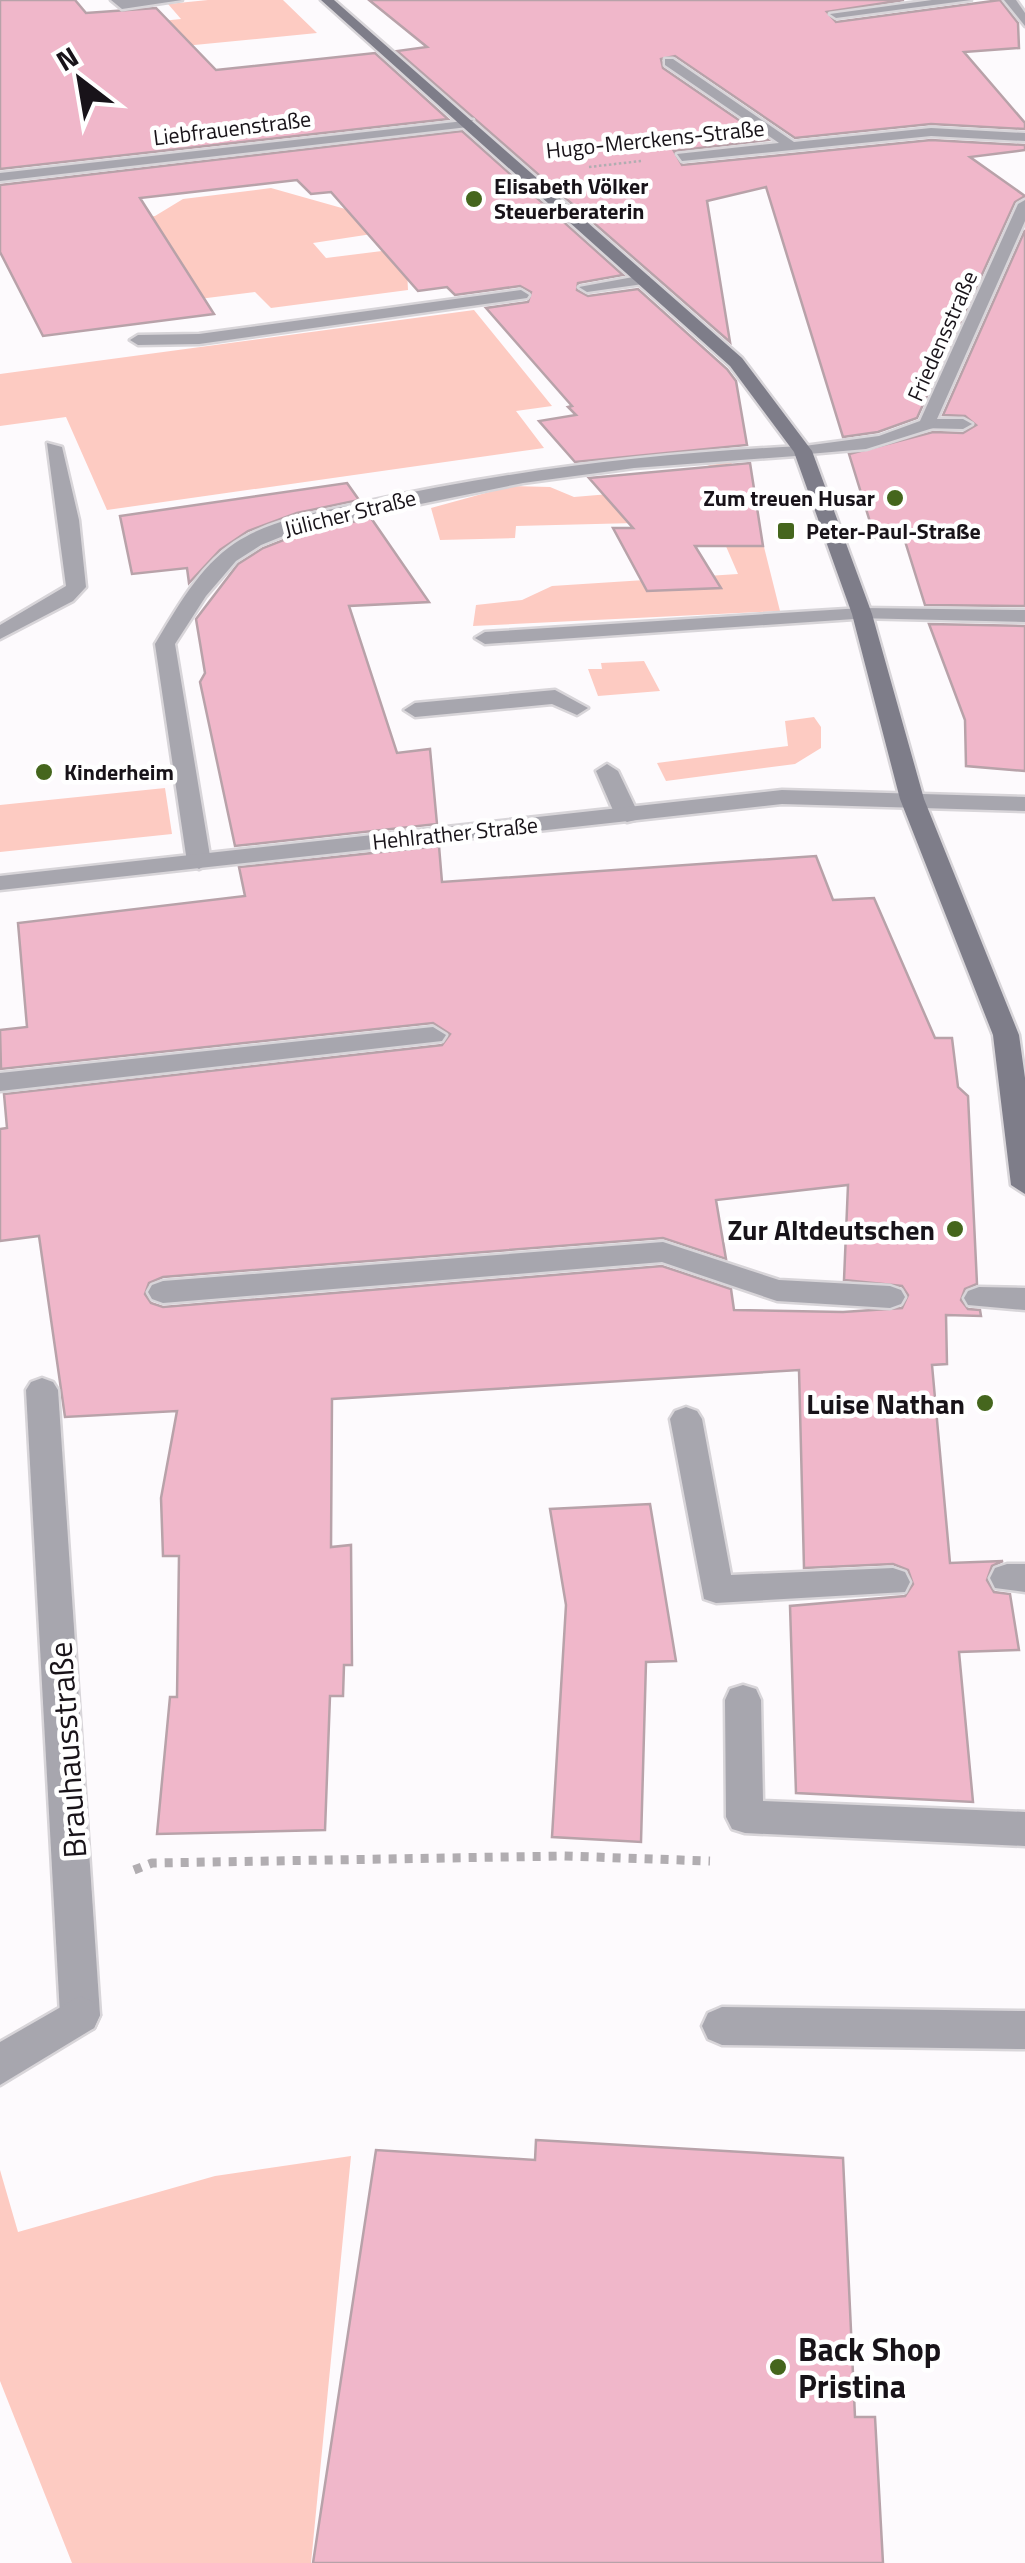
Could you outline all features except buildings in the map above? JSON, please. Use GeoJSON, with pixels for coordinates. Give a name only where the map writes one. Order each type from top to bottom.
{"type":"FeatureCollection","features":[{"type":"Feature","properties":{"kind":"street"},"geometry":{"type":"LineString","coordinates":[[117,0],[122,5],[176,0]]}},
{"type":"Feature","properties":{"kind":"street"},"geometry":{"type":"LineString","coordinates":[[327,0],[755,382],[804,451],[862,614],[912,798],[1006,1035],[1025,1185]]}},
{"type":"Feature","properties":{"kind":"street"},"geometry":{"type":"LineString","coordinates":[[836,14],[965,0]]}},
{"type":"Feature","properties":{"kind":"street"},"geometry":{"type":"LineString","coordinates":[[1010,0],[1025,22]]}},
{"type":"Feature","properties":{"kind":"street","name":"Hugo-Merckens-Straße"},"geometry":{"type":"LineString","coordinates":[[669,62],[789,144]]}},
{"type":"Feature","properties":{"kind":"street","name":"Liebfrauenstraße"},"geometry":{"type":"LineString","coordinates":[[0,177],[468,123]]}},
{"type":"Feature","properties":{"kind":"street","name":"Hugo-Merckens-Straße"},"geometry":{"type":"LineString","coordinates":[[682,156],[932,132],[1025,137]]}},
{"type":"Feature","properties":{"kind":"street","name":"Friedensstraße"},"geometry":{"type":"LineString","coordinates":[[804,451],[900,438],[927,424],[1025,204]]}},
{"type":"Feature","properties":{"kind":"street"},"geometry":{"type":"LineString","coordinates":[[587,287],[644,280]]}},
{"type":"Feature","properties":{"kind":"street"},"geometry":{"type":"LineString","coordinates":[[138,340],[199,339],[521,296]]}},
{"type":"Feature","properties":{"kind":"street"},"geometry":{"type":"LineString","coordinates":[[927,424],[963,424]]}},
{"type":"Feature","properties":{"kind":"street"},"geometry":{"type":"LineString","coordinates":[[0,633],[66,597],[76,587],[70,520],[53,447]]}},
{"type":"Feature","properties":{"kind":"street","name":"Jülicher Straße"},"geometry":{"type":"LineString","coordinates":[[198,862],[165,644],[236,551],[261,536],[313,520],[490,482],[676,456],[804,451]]}},
{"type":"Feature","properties":{"kind":"street"},"geometry":{"type":"LineString","coordinates":[[485,638],[862,614],[1025,616]]}},
{"type":"Feature","properties":{"kind":"street"},"geometry":{"type":"LineString","coordinates":[[415,710],[554,697],[577,708]]}},
{"type":"Feature","properties":{"kind":"street"},"geometry":{"type":"LineString","coordinates":[[607,771],[626,814]]}},
{"type":"Feature","properties":{"kind":"street","name":"Hehlrather Straße"},"geometry":{"type":"LineString","coordinates":[[0,883],[782,798],[912,798],[1025,804]]}},
{"type":"Feature","properties":{"kind":"street"},"geometry":{"type":"LineString","coordinates":[[0,1082],[433,1035]]}},
{"type":"Feature","properties":{"kind":"street"},"geometry":{"type":"LineString","coordinates":[[163,1292],[663,1252],[777,1290],[890,1297]]}},
{"type":"Feature","properties":{"kind":"street"},"geometry":{"type":"LineString","coordinates":[[979,1298],[1025,1299]]}},
{"type":"Feature","properties":{"kind":"street","name":"Brauhausstraße"},"geometry":{"type":"LineString","coordinates":[[0,2065],[80,2014],[76,1891],[42,1390]]}},
{"type":"Feature","properties":{"kind":"street"},"geometry":{"type":"LineString","coordinates":[[686,1419],[716,1589],[893,1582]]}},
{"type":"Feature","properties":{"kind":"street"},"geometry":{"type":"LineString","coordinates":[[742,1700],[746,1817],[1025,1829]]}},
{"type":"Feature","properties":{"kind":"street"},"geometry":{"type":"LineString","coordinates":[[722,2026],[1025,2030]]}},
{"type":"Feature","properties":{"kind":"path","name":"Hugo-Merckens-Straße"},"geometry":{"type":"LineString","coordinates":[[526,174],[682,156]]}},
{"type":"Feature","properties":{"kind":"path"},"geometry":{"type":"LineString","coordinates":[[76,1891],[152,1863],[564,1856],[723,1862]]}},
{"type":"Feature","properties":{"kind":"shaded area"},"geometry":{"type":"Polygon","coordinates":[[[283,0],[317,33],[143,50],[123,25],[181,19],[168,4],[283,0]]]}},
{"type":"Feature","properties":{"kind":"shaded area"},"geometry":{"type":"Polygon","coordinates":[[[271,188],[370,216],[385,232],[313,243],[326,258],[406,248],[408,290],[271,308],[255,292],[55,317],[6,234],[155,216],[183,199],[271,188]]]}},
{"type":"Feature","properties":{"kind":"shaded area"},"geometry":{"type":"Polygon","coordinates":[[[474,310],[552,406],[516,411],[544,448],[107,510],[66,417],[0,426],[0,374],[474,310]]]}},
{"type":"Feature","properties":{"kind":"shaded area"},"geometry":{"type":"Polygon","coordinates":[[[731,462],[755,521],[747,531],[749,547],[764,547],[780,611],[473,626],[476,605],[522,600],[552,586],[738,574],[715,521],[516,526],[515,538],[440,540],[431,508],[511,486],[550,487],[574,497],[645,491],[710,465],[731,462]]]}},
{"type":"Feature","properties":{"kind":"shaded area"},"geometry":{"type":"Polygon","coordinates":[[[644,661],[660,691],[598,696],[588,669],[602,669],[601,663],[644,661]]]}},
{"type":"Feature","properties":{"kind":"shaded area"},"geometry":{"type":"Polygon","coordinates":[[[814,717],[821,727],[821,748],[795,764],[666,781],[657,763],[788,746],[785,721],[814,717]]]}},
{"type":"Feature","properties":{"kind":"shaded area"},"geometry":{"type":"Polygon","coordinates":[[[165,788],[172,834],[0,852],[0,805],[165,788]]]}},
{"type":"Feature","properties":{"kind":"shaded area"},"geometry":{"type":"Polygon","coordinates":[[[351,2156],[311,2563],[72,2563],[0,2381],[0,2170],[18,2232],[215,2176],[351,2156]]]}},
{"type":"Feature","properties":{"kind":"place","name":"Elisabeth Völker Steuerberaterin"},"geometry":{"type":"Point","coordinates":[474,199]}},
{"type":"Feature","properties":{"kind":"place","name":"Zum treuen Husar"},"geometry":{"type":"Point","coordinates":[895,498]}},
{"type":"Feature","properties":{"kind":"place","name":"Peter-Paul-Straße"},"geometry":{"type":"Point","coordinates":[786,531]}},
{"type":"Feature","properties":{"kind":"place","name":"Kinderheim"},"geometry":{"type":"Point","coordinates":[44,772]}},
{"type":"Feature","properties":{"kind":"place","name":"Zur Altdeutschen"},"geometry":{"type":"Point","coordinates":[955,1229]}},
{"type":"Feature","properties":{"kind":"place","name":"Luise Nathan"},"geometry":{"type":"Point","coordinates":[985,1403]}},
{"type":"Feature","properties":{"kind":"place","name":"Back Shop Pristina"},"geometry":{"type":"Point","coordinates":[778,2367]}}]}
